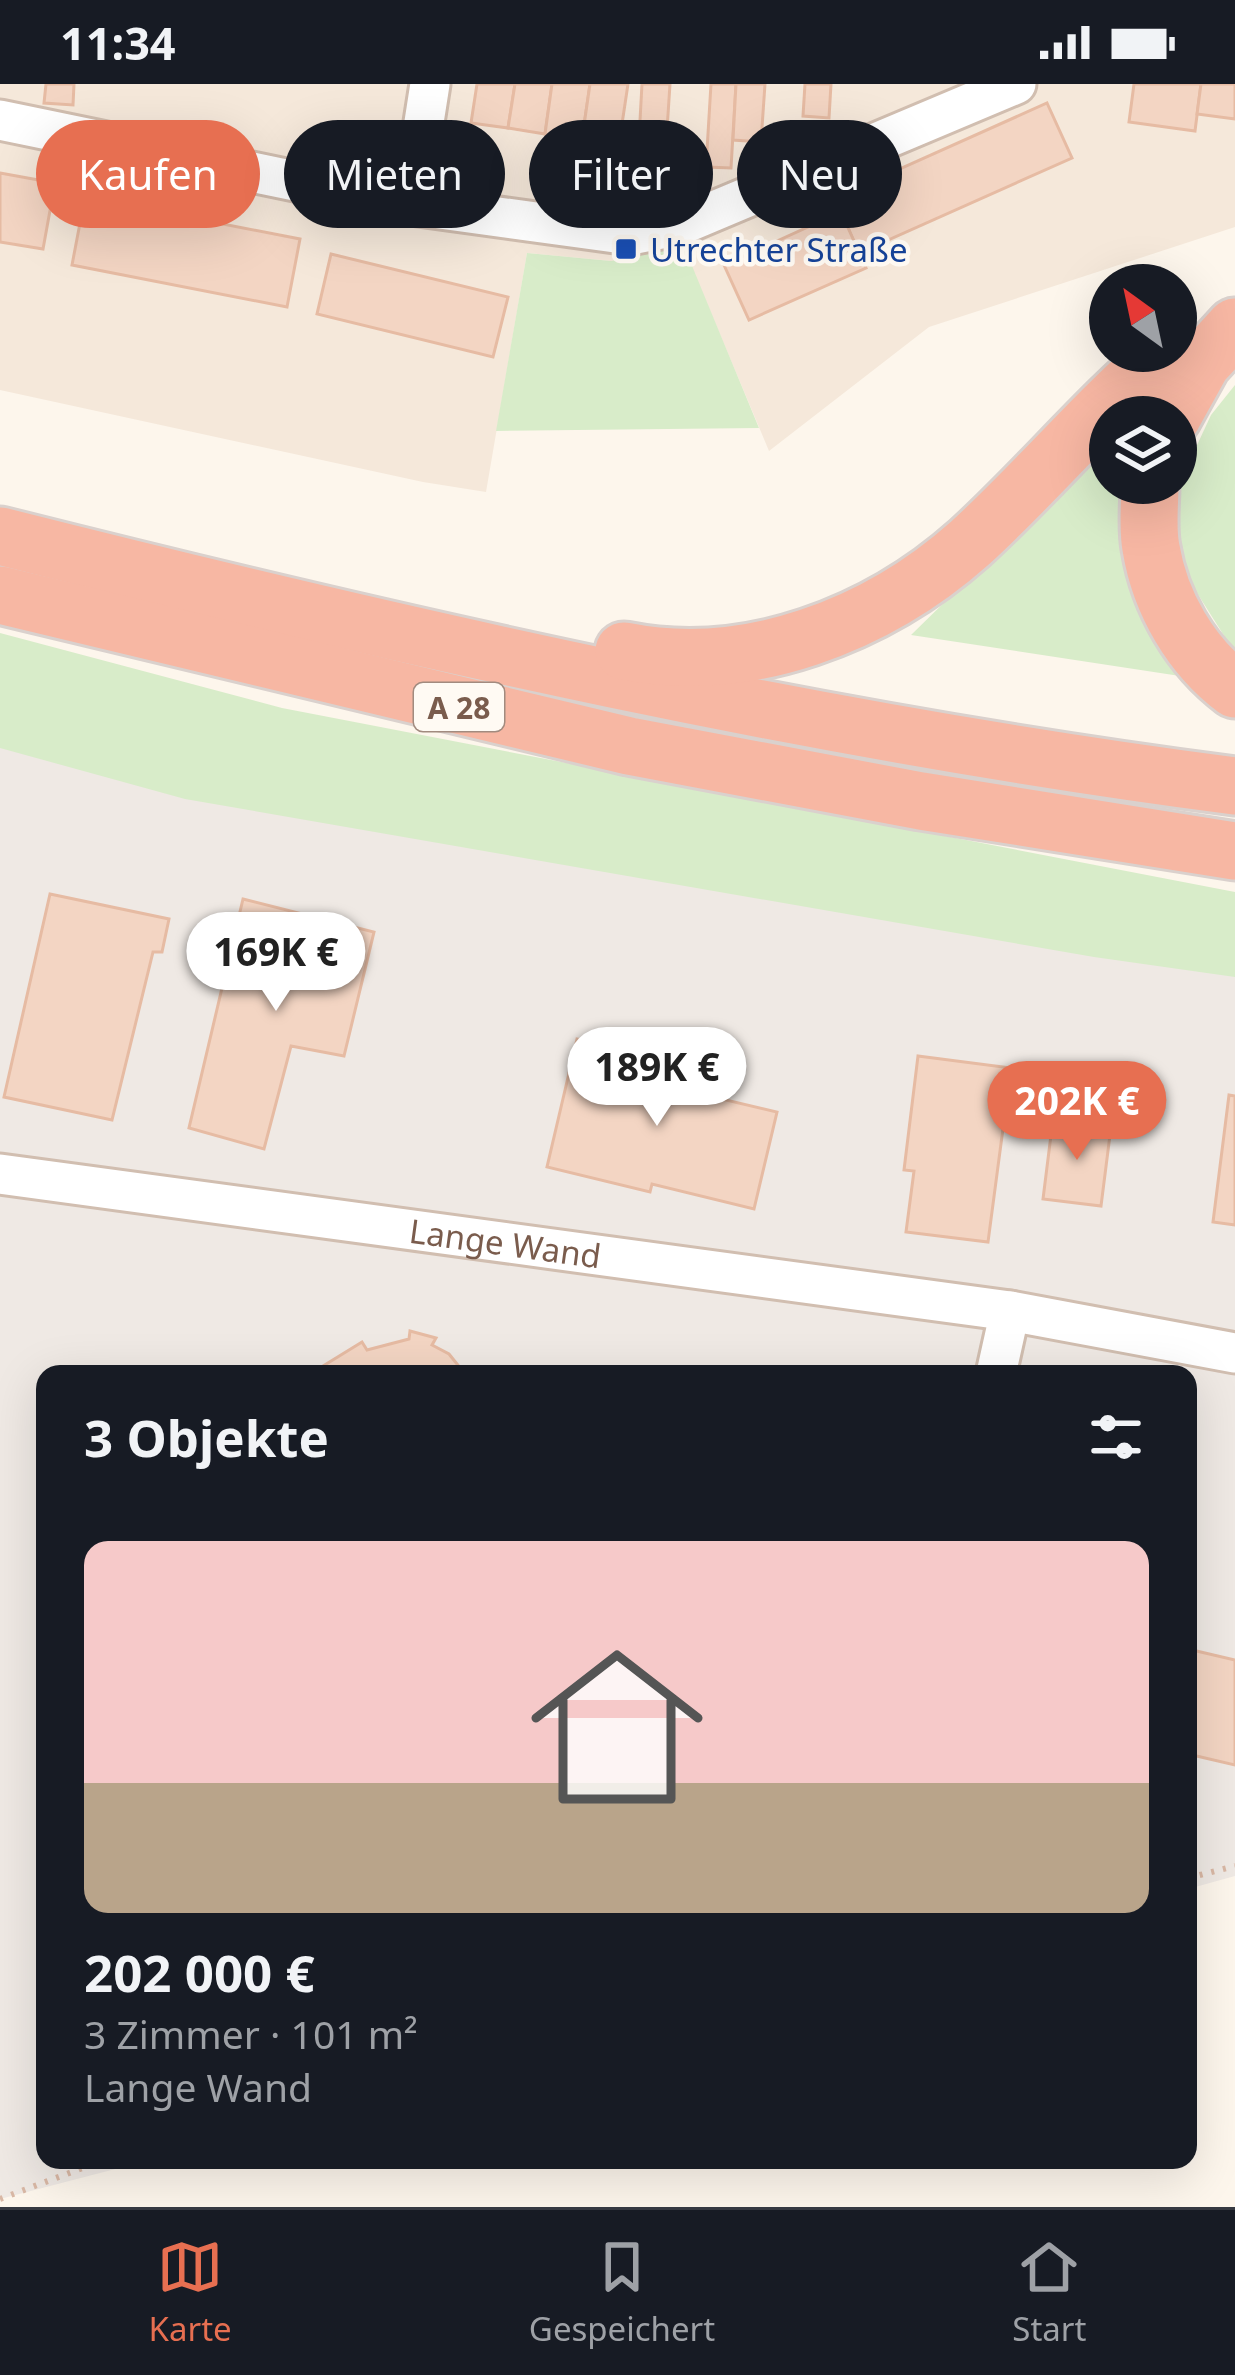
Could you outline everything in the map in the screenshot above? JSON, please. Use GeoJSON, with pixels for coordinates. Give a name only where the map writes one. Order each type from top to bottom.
{"type":"FeatureCollection","features":[{"type":"Feature","properties":{"kind":"highway"},"geometry":{"type":"LineString","coordinates":[[1197,332],[1235,312]]}},
{"type":"Feature","properties":{"kind":"highway"},"geometry":{"type":"LineString","coordinates":[[1184,396],[1202,363],[1235,327]]}},
{"type":"Feature","properties":{"kind":"highway"},"geometry":{"type":"LineString","coordinates":[[488,653],[555,636],[647,655],[736,657],[783,646],[847,620],[887,602],[967,545],[1143,372]]}},
{"type":"Feature","properties":{"kind":"highway"},"geometry":{"type":"LineString","coordinates":[[1150,504],[1150,546],[1167,607],[1213,673],[1235,689]]}},
{"type":"Feature","properties":{"kind":"highway","name":"A 28"},"geometry":{"type":"LineString","coordinates":[[0,536],[488,653],[838,726],[1235,786]]}},
{"type":"Feature","properties":{"kind":"highway","name":"A 28"},"geometry":{"type":"LineString","coordinates":[[0,595],[628,746],[921,801],[1235,851]]}},
{"type":"Feature","properties":{"kind":"street"},"geometry":{"type":"LineString","coordinates":[[424,120],[430,84]]}},
{"type":"Feature","properties":{"kind":"street"},"geometry":{"type":"LineString","coordinates":[[505,218],[630,235],[681,225],[1016,84]]}},
{"type":"Feature","properties":{"kind":"street"},"geometry":{"type":"LineString","coordinates":[[0,120],[284,179]]}},
{"type":"Feature","properties":{"kind":"street","name":"Lange Wand"},"geometry":{"type":"LineString","coordinates":[[0,1174],[1010,1311],[1235,1353]]}},
{"type":"Feature","properties":{"kind":"street"},"geometry":{"type":"LineString","coordinates":[[998,1365],[1010,1311]]}},
{"type":"Feature","properties":{"kind":"path"},"geometry":{"type":"LineString","coordinates":[[1197,1876],[1235,1866]]}},
{"type":"Feature","properties":{"kind":"path"},"geometry":{"type":"LineString","coordinates":[[0,2199],[80,2169]]}},
{"type":"Feature","properties":{"kind":"shaded area"},"geometry":{"type":"Polygon","coordinates":[[[0,84],[1235,84],[1235,227],[1122,264],[1089,264],[1089,275],[929,327],[769,451],[682,244],[611,261],[527,253],[486,492],[0,390],[0,84]]]}},
{"type":"Feature","properties":{"kind":"shaded area"},"geometry":{"type":"Polygon","coordinates":[[[0,703],[1235,922],[1235,1876],[1197,1887],[1197,1365],[36,1365],[36,2169],[115,2169],[0,2199],[0,703]]]}},
{"type":"Feature","properties":{"kind":"green space"},"geometry":{"type":"Polygon","coordinates":[[[683,244],[759,428],[496,431],[527,253],[611,261],[683,244]]]}},
{"type":"Feature","properties":{"kind":"green space"},"geometry":{"type":"Polygon","coordinates":[[[1235,385],[1235,653],[1178,563],[1179,504],[1197,504],[1197,445],[1211,415],[1235,385]]]}},
{"type":"Feature","properties":{"kind":"green space"},"geometry":{"type":"Polygon","coordinates":[[[1089,461],[1089,504],[1142,504],[1193,678],[911,635],[1089,461]]]}},
{"type":"Feature","properties":{"kind":"green space"},"geometry":{"type":"Polygon","coordinates":[[[0,633],[282,708],[1235,892],[1235,977],[1094,957],[185,799],[0,748],[0,633]]]}},
{"type":"Feature","properties":{"kind":"building"},"geometry":{"type":"Polygon","coordinates":[[[46,84],[74,84],[73,105],[44,103],[46,84]]]}},
{"type":"Feature","properties":{"kind":"building"},"geometry":{"type":"Polygon","coordinates":[[[477,84],[515,84],[508,128],[505,120],[471,120],[477,84]]]}},
{"type":"Feature","properties":{"kind":"building"},"geometry":{"type":"Polygon","coordinates":[[[515,84],[552,84],[547,120],[529,120],[529,131],[508,128],[515,84]]]}},
{"type":"Feature","properties":{"kind":"building"},"geometry":{"type":"Polygon","coordinates":[[[552,84],[590,84],[585,120],[547,120],[552,84]]]}},
{"type":"Feature","properties":{"kind":"building"},"geometry":{"type":"Polygon","coordinates":[[[590,84],[628,84],[623,120],[585,120],[590,84]]]}},
{"type":"Feature","properties":{"kind":"building"},"geometry":{"type":"Polygon","coordinates":[[[642,84],[670,84],[668,120],[640,120],[642,84]]]}},
{"type":"Feature","properties":{"kind":"building"},"geometry":{"type":"Polygon","coordinates":[[[711,84],[736,84],[731,168],[713,167],[713,120],[709,120],[711,84]]]}},
{"type":"Feature","properties":{"kind":"building"},"geometry":{"type":"Polygon","coordinates":[[[736,84],[765,84],[763,120],[737,120],[737,140],[733,140],[736,84]]]}},
{"type":"Feature","properties":{"kind":"building"},"geometry":{"type":"Polygon","coordinates":[[[805,84],[831,84],[829,118],[803,116],[805,84]]]}},
{"type":"Feature","properties":{"kind":"building"},"geometry":{"type":"Polygon","coordinates":[[[1134,84],[1201,84],[1195,131],[1129,122],[1134,84]]]}},
{"type":"Feature","properties":{"kind":"building"},"geometry":{"type":"Polygon","coordinates":[[[1201,84],[1235,84],[1235,119],[1197,114],[1201,84]]]}},
{"type":"Feature","properties":{"kind":"building"},"geometry":{"type":"Polygon","coordinates":[[[1047,103],[1072,158],[859,253],[848,228],[902,228],[902,168],[1047,103]]]}},
{"type":"Feature","properties":{"kind":"building"},"geometry":{"type":"Polygon","coordinates":[[[0,173],[36,180],[36,228],[47,228],[43,249],[0,242],[0,173]]]}},
{"type":"Feature","properties":{"kind":"building"},"geometry":{"type":"Polygon","coordinates":[[[79,228],[244,228],[300,239],[287,307],[72,265],[79,228]]]}},
{"type":"Feature","properties":{"kind":"building"},"geometry":{"type":"Polygon","coordinates":[[[806,228],[848,228],[866,268],[749,320],[724,265],[806,228]]]}},
{"type":"Feature","properties":{"kind":"building"},"geometry":{"type":"Polygon","coordinates":[[[331,254],[508,297],[493,357],[317,314],[331,254]]]}},
{"type":"Feature","properties":{"kind":"building"},"geometry":{"type":"Polygon","coordinates":[[[50,894],[169,919],[162,952],[153,952],[112,1120],[4,1097],[50,894]]]}},
{"type":"Feature","properties":{"kind":"building"},"geometry":{"type":"Polygon","coordinates":[[[243,899],[374,932],[344,1056],[291,1046],[264,1149],[189,1128],[243,899]]]}},
{"type":"Feature","properties":{"kind":"building"},"geometry":{"type":"Polygon","coordinates":[[[577,1039],[681,1064],[675,1088],[777,1112],[754,1209],[652,1184],[650,1192],[547,1167],[577,1039]]]}},
{"type":"Feature","properties":{"kind":"building"},"geometry":{"type":"Polygon","coordinates":[[[918,1056],[1011,1068],[988,1242],[906,1232],[914,1171],[904,1170],[918,1056]]]}},
{"type":"Feature","properties":{"kind":"building"},"geometry":{"type":"Polygon","coordinates":[[[1229,1095],[1235,1096],[1235,1225],[1213,1222],[1229,1095]]]}},
{"type":"Feature","properties":{"kind":"building"},"geometry":{"type":"Polygon","coordinates":[[[1053,1119],[1111,1127],[1101,1206],[1043,1199],[1053,1119]]]}},
{"type":"Feature","properties":{"kind":"building"},"geometry":{"type":"Polygon","coordinates":[[[410,1331],[436,1338],[432,1345],[458,1365],[325,1365],[362,1342],[367,1350],[409,1339],[410,1331]]]}},
{"type":"Feature","properties":{"kind":"building"},"geometry":{"type":"Polygon","coordinates":[[[1197,1651],[1235,1660],[1235,1765],[1197,1756],[1197,1651]]]}},
{"type":"Feature","properties":{"kind":"place","name":"Utrechter Straße"},"geometry":{"type":"Point","coordinates":[626,249]}}]}
